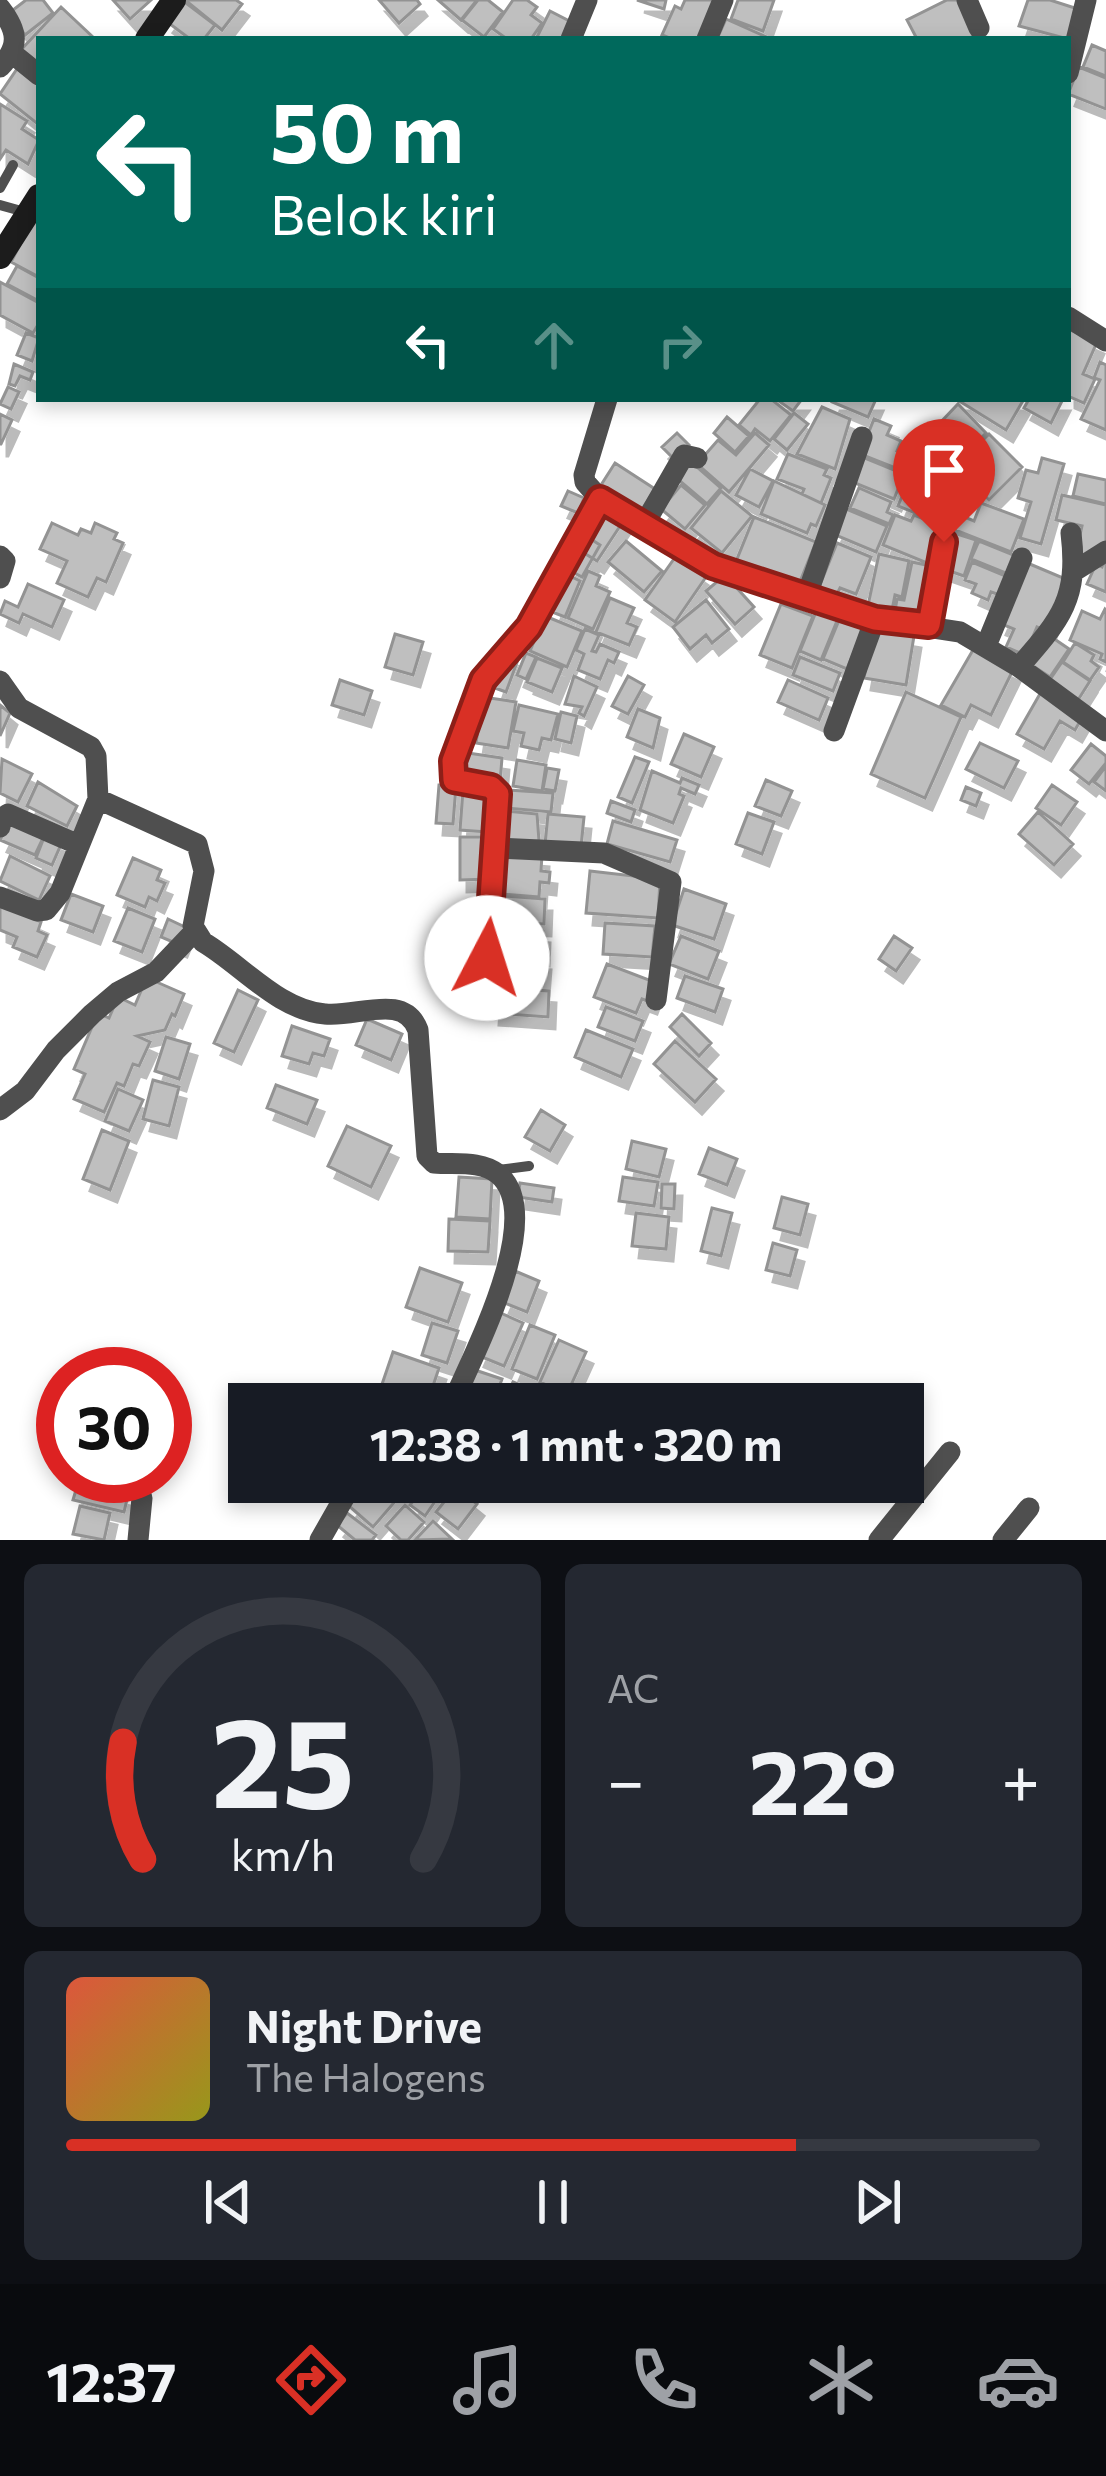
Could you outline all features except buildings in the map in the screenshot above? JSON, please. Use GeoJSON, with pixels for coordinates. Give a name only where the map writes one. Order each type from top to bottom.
{"type":"FeatureCollection","features":[{"type":"Feature","properties":{"kind":"street"},"geometry":{"type":"LineString","coordinates":[[149,36],[174,0]]}},
{"type":"Feature","properties":{"kind":"street"},"geometry":{"type":"LineString","coordinates":[[572,36],[586,0]]}},
{"type":"Feature","properties":{"kind":"street"},"geometry":{"type":"LineString","coordinates":[[708,36],[723,0]]}},
{"type":"Feature","properties":{"kind":"street"},"geometry":{"type":"LineString","coordinates":[[967,0],[979,28]]}},
{"type":"Feature","properties":{"kind":"street"},"geometry":{"type":"LineString","coordinates":[[1071,61],[1086,0]]}},
{"type":"Feature","properties":{"kind":"street"},"geometry":{"type":"LineString","coordinates":[[0,8],[16,38],[6,60],[36,74]]}},
{"type":"Feature","properties":{"kind":"street"},"geometry":{"type":"LineString","coordinates":[[0,256],[33,204]]}},
{"type":"Feature","properties":{"kind":"street"},"geometry":{"type":"LineString","coordinates":[[1071,319],[1106,341]]}},
{"type":"Feature","properties":{"kind":"street"},"geometry":{"type":"LineString","coordinates":[[606,402],[584,476],[600,499],[700,560],[875,619],[960,632],[1106,730]]}},
{"type":"Feature","properties":{"kind":"street"},"geometry":{"type":"LineString","coordinates":[[806,598],[862,437]]}},
{"type":"Feature","properties":{"kind":"street"},"geometry":{"type":"LineString","coordinates":[[644,523],[685,455],[698,458]]}},
{"type":"Feature","properties":{"kind":"street"},"geometry":{"type":"LineString","coordinates":[[484,995],[497,791],[454,780],[453,761],[483,680],[529,627],[600,499]]}},
{"type":"Feature","properties":{"kind":"street"},"geometry":{"type":"LineString","coordinates":[[1019,668],[1058,618],[1076,570],[1072,533]]}},
{"type":"Feature","properties":{"kind":"street"},"geometry":{"type":"LineString","coordinates":[[929,625],[944,542]]}},
{"type":"Feature","properties":{"kind":"street"},"geometry":{"type":"LineString","coordinates":[[1076,570],[1106,551]]}},
{"type":"Feature","properties":{"kind":"street"},"geometry":{"type":"LineString","coordinates":[[0,556],[4,561],[0,578]]}},
{"type":"Feature","properties":{"kind":"street"},"geometry":{"type":"LineString","coordinates":[[986,646],[1022,558]]}},
{"type":"Feature","properties":{"kind":"street"},"geometry":{"type":"LineString","coordinates":[[834,731],[875,619]]}},
{"type":"Feature","properties":{"kind":"street"},"geometry":{"type":"LineString","coordinates":[[0,681],[19,708],[91,747],[96,756],[98,799],[60,893],[46,910],[0,896]]}},
{"type":"Feature","properties":{"kind":"street"},"geometry":{"type":"LineString","coordinates":[[0,1110],[25,1091],[92,1014],[118,992],[156,972],[194,932],[204,871],[197,844],[98,799]]}},
{"type":"Feature","properties":{"kind":"street"},"geometry":{"type":"LineString","coordinates":[[0,827],[8,814],[79,844]]}},
{"type":"Feature","properties":{"kind":"street"},"geometry":{"type":"LineString","coordinates":[[496,848],[604,853],[671,882],[656,1000]]}},
{"type":"Feature","properties":{"kind":"street"},"geometry":{"type":"LineString","coordinates":[[194,932],[292,1006],[324,1014],[398,1008],[412,1016],[418,1030],[423,1126],[430,1160],[495,1171],[509,1186],[514,1220],[510,1269],[461,1383]]}},
{"type":"Feature","properties":{"kind":"street"},"geometry":{"type":"LineString","coordinates":[[879,1540],[950,1452]]}},
{"type":"Feature","properties":{"kind":"street"},"geometry":{"type":"LineString","coordinates":[[138,1540],[142,1503]]}},
{"type":"Feature","properties":{"kind":"street"},"geometry":{"type":"LineString","coordinates":[[320,1540],[341,1503]]}},
{"type":"Feature","properties":{"kind":"street"},"geometry":{"type":"LineString","coordinates":[[1003,1540],[1030,1508]]}},
{"type":"Feature","properties":{"kind":"lane"},"geometry":{"type":"LineString","coordinates":[[0,188],[13,165]]}},
{"type":"Feature","properties":{"kind":"lane"},"geometry":{"type":"LineString","coordinates":[[0,205],[33,204]]}},
{"type":"Feature","properties":{"kind":"lane"},"geometry":{"type":"LineString","coordinates":[[495,1171],[530,1166]]}},
{"type":"Feature","properties":{"kind":"route"},"geometry":{"type":"LineString","coordinates":[[487,958],[498,794],[491,787],[454,780],[453,761],[483,680],[529,627],[600,499],[700,560],[875,619],[929,625],[944,542]]}}]}
